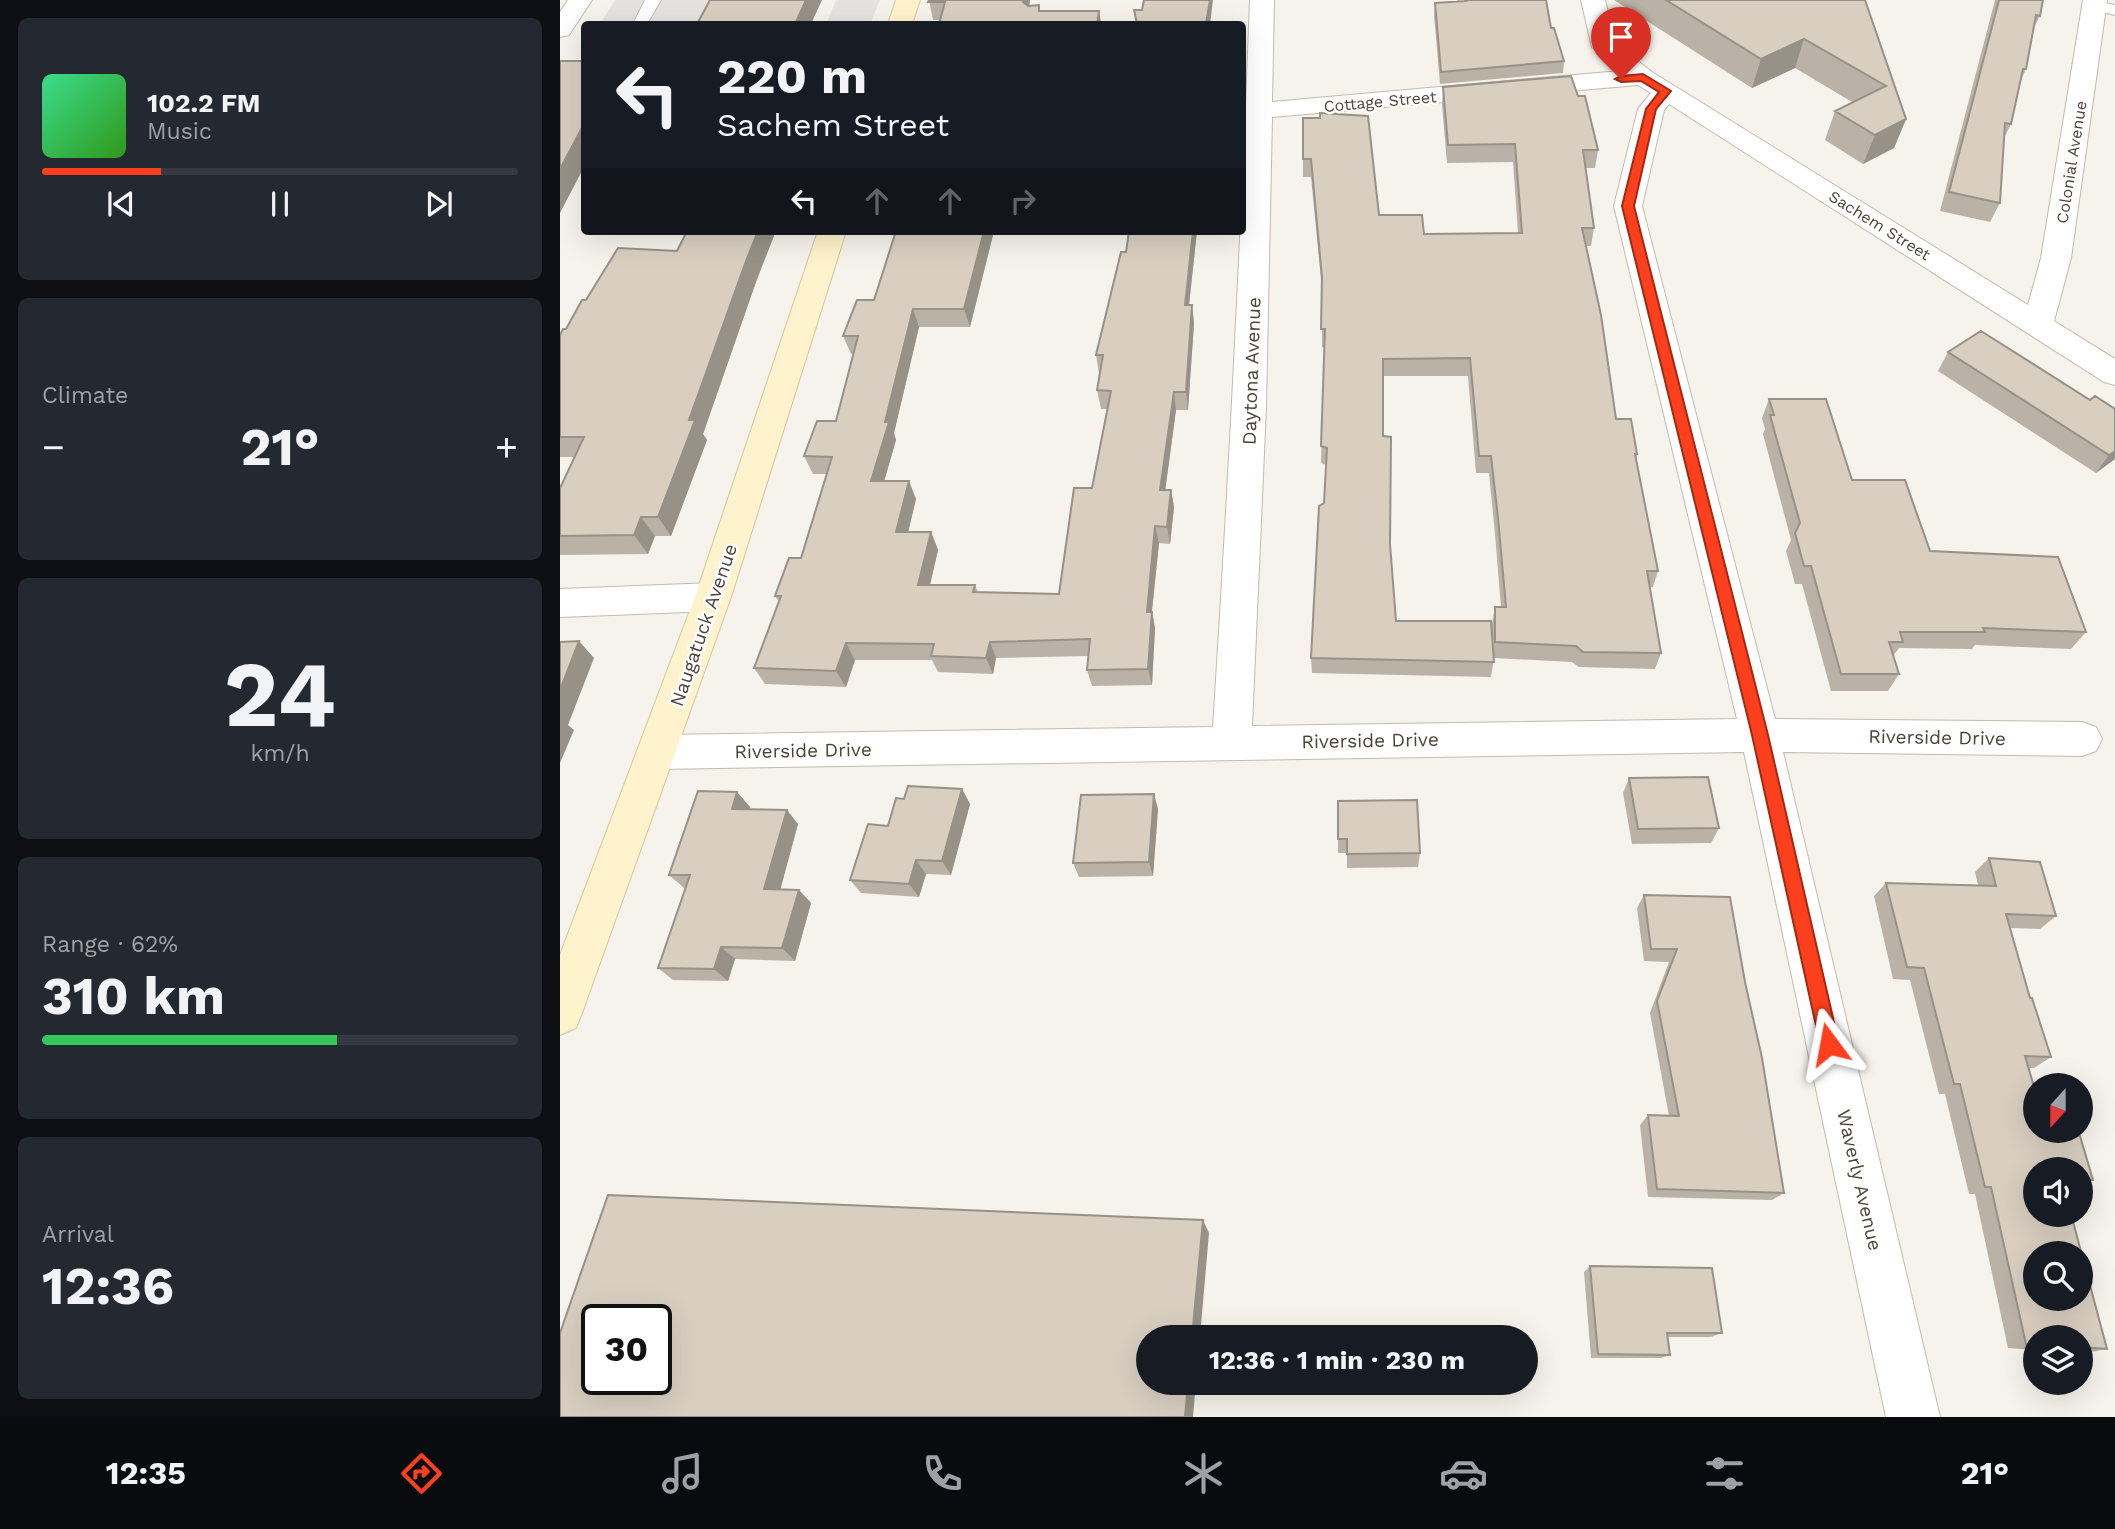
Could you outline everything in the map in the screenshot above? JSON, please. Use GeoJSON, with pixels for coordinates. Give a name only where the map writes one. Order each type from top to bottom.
{"type":"FeatureCollection","features":[{"type":"Feature","properties":{"kind":"main road"},"geometry":{"type":"LineString","coordinates":[[901,21],[908,0]]}},
{"type":"Feature","properties":{"kind":"main road","name":"Naugatuck Avenue"},"geometry":{"type":"LineString","coordinates":[[560,1013],[713,597],[831,235]]}},
{"type":"Feature","properties":{"kind":"street"},"geometry":{"type":"LineString","coordinates":[[560,30],[580,0]]}},
{"type":"Feature","properties":{"kind":"street","name":"Daytona Avenue"},"geometry":{"type":"LineString","coordinates":[[1233,741],[1250,407],[1251,112],[1262,0]]}},
{"type":"Feature","properties":{"kind":"street","name":"Sachem Street"},"geometry":{"type":"LineString","coordinates":[[1593,0],[1604,47],[1654,84],[2038,323],[2115,374]]}},
{"type":"Feature","properties":{"kind":"street","name":"Colonial Avenue"},"geometry":{"type":"LineString","coordinates":[[2038,323],[2056,258],[2098,3]]}},
{"type":"Feature","properties":{"kind":"street","name":"Cottage Street"},"geometry":{"type":"LineString","coordinates":[[1251,112],[1654,84]]}},
{"type":"Feature","properties":{"kind":"street","name":"Waverly Avenue"},"geometry":{"type":"LineString","coordinates":[[1654,84],[1651,109],[1628,206],[1760,735],[1913,1417]]}},
{"type":"Feature","properties":{"kind":"street"},"geometry":{"type":"LineString","coordinates":[[560,603],[713,597]]}},
{"type":"Feature","properties":{"kind":"street","name":"Riverside Drive"},"geometry":{"type":"LineString","coordinates":[[658,752],[1233,741],[1760,735],[2082,739]]}},
{"type":"Feature","properties":{"kind":"lane"},"geometry":{"type":"LineString","coordinates":[[642,21],[653,0]]}},
{"type":"Feature","properties":{"kind":"shaded area"},"geometry":{"type":"Polygon","coordinates":[[[615,0],[727,0],[721,21],[602,21],[615,0]]]}},
{"type":"Feature","properties":{"kind":"shaded area"},"geometry":{"type":"Polygon","coordinates":[[[836,0],[880,0],[871,21],[827,21],[836,0]]]}},
{"type":"Feature","properties":{"kind":"building"},"geometry":{"type":"Polygon","coordinates":[[[710,0],[806,0],[796,21],[699,21],[710,0]]]}},
{"type":"Feature","properties":{"kind":"building"},"geometry":{"type":"Polygon","coordinates":[[[1024,0],[1028,6],[1039,5],[1039,11],[1099,11],[1097,21],[940,21],[945,2],[928,2],[1024,0]]]}},
{"type":"Feature","properties":{"kind":"building"},"geometry":{"type":"Polygon","coordinates":[[[1144,0],[1210,0],[1206,21],[1136,21],[1134,10],[1142,10],[1144,0]]]}},
{"type":"Feature","properties":{"kind":"building"},"geometry":{"type":"Polygon","coordinates":[[[1465,0],[1546,0],[1551,28],[1554,28],[1564,61],[1441,72],[1435,3],[1465,0]]]}},
{"type":"Feature","properties":{"kind":"building"},"geometry":{"type":"Polygon","coordinates":[[[1666,0],[1865,0],[1906,119],[1875,135],[1835,111],[1886,86],[1804,39],[1761,59],[1666,0]]]}},
{"type":"Feature","properties":{"kind":"building"},"geometry":{"type":"Polygon","coordinates":[[[1999,0],[2043,0],[2040,16],[2036,15],[2026,69],[2023,69],[2011,124],[2005,123],[2000,203],[1949,192],[1999,0]]]}},
{"type":"Feature","properties":{"kind":"building"},"geometry":{"type":"Polygon","coordinates":[[[560,61],[581,61],[581,130],[560,169],[560,61]]]}},
{"type":"Feature","properties":{"kind":"building"},"geometry":{"type":"Polygon","coordinates":[[[1571,76],[1578,96],[1585,96],[1598,150],[1583,150],[1594,228],[1582,228],[1601,315],[1616,419],[1631,419],[1635,454],[1658,571],[1647,571],[1661,653],[1583,652],[1576,646],[1495,642],[1495,607],[1506,607],[1491,456],[1479,456],[1470,358],[1383,359],[1383,436],[1391,437],[1390,544],[1396,621],[1491,621],[1494,662],[1311,658],[1319,506],[1324,503],[1327,448],[1321,446],[1325,329],[1321,329],[1322,277],[1311,159],[1303,159],[1303,118],[1320,118],[1320,113],[1368,116],[1379,215],[1422,215],[1424,234],[1522,233],[1515,144],[1448,145],[1443,87],[1571,76]]]}},
{"type":"Feature","properties":{"kind":"building"},"geometry":{"type":"Polygon","coordinates":[[[685,235],[756,235],[689,420],[695,420],[658,517],[641,517],[634,535],[560,536],[560,488],[584,437],[560,437],[560,335],[582,300],[586,300],[618,248],[677,251],[685,235]]]}},
{"type":"Feature","properties":{"kind":"building"},"geometry":{"type":"Polygon","coordinates":[[[895,235],[983,235],[964,309],[913,309],[885,422],[889,422],[871,481],[909,481],[896,532],[931,532],[918,585],[975,585],[973,592],[1059,594],[1074,488],[1092,488],[1111,391],[1097,390],[1103,355],[1096,355],[1121,252],[1126,252],[1128,235],[1193,235],[1185,305],[1192,305],[1186,392],[1174,392],[1160,490],[1171,490],[1167,527],[1155,526],[1147,612],[1152,612],[1148,669],[1087,670],[1090,639],[990,642],[986,658],[931,656],[934,644],[846,643],[836,671],[754,668],[781,596],[775,596],[789,558],[801,558],[832,457],[804,456],[817,421],[836,421],[858,336],[843,336],[857,300],[874,300],[895,235]]]}},
{"type":"Feature","properties":{"kind":"building"},"geometry":{"type":"Polygon","coordinates":[[[1981,331],[2090,400],[2095,396],[2115,409],[2115,451],[2109,455],[1948,352],[1981,331]]]}},
{"type":"Feature","properties":{"kind":"building"},"geometry":{"type":"Polygon","coordinates":[[[1769,399],[1826,399],[1852,480],[1905,480],[1930,551],[2058,557],[2086,632],[1983,628],[1985,632],[1900,632],[1903,642],[1889,642],[1899,674],[1841,674],[1811,566],[1804,566],[1795,533],[1800,523],[1770,415],[1774,415],[1769,399]]]}},
{"type":"Feature","properties":{"kind":"building"},"geometry":{"type":"Polygon","coordinates":[[[579,641],[560,690],[560,642],[579,641]]]}},
{"type":"Feature","properties":{"kind":"building"},"geometry":{"type":"Polygon","coordinates":[[[1708,777],[1719,828],[1638,829],[1629,778],[1708,777]]]}},
{"type":"Feature","properties":{"kind":"building"},"geometry":{"type":"Polygon","coordinates":[[[908,786],[962,789],[942,861],[916,860],[909,884],[850,880],[868,824],[888,826],[896,798],[904,799],[908,786]]]}},
{"type":"Feature","properties":{"kind":"building"},"geometry":{"type":"Polygon","coordinates":[[[698,791],[737,792],[732,809],[787,810],[764,889],[799,890],[782,948],[721,947],[714,969],[658,968],[690,875],[669,875],[698,791]]]}},
{"type":"Feature","properties":{"kind":"building"},"geometry":{"type":"Polygon","coordinates":[[[1154,794],[1149,862],[1073,863],[1081,795],[1154,794]]]}},
{"type":"Feature","properties":{"kind":"building"},"geometry":{"type":"Polygon","coordinates":[[[1417,800],[1420,853],[1347,854],[1347,839],[1338,839],[1338,801],[1417,800]]]}},
{"type":"Feature","properties":{"kind":"building"},"geometry":{"type":"Polygon","coordinates":[[[1989,858],[2040,862],[2056,916],[2006,914],[2030,998],[2051,1057],[2025,1056],[2030,1073],[2023,1073],[2023,1143],[2082,1143],[2086,1157],[2023,1157],[2023,1227],[2074,1227],[2078,1241],[2023,1241],[2023,1311],[2093,1311],[2093,1296],[2107,1349],[2093,1348],[2093,1325],[2023,1325],[2023,1331],[1991,1187],[1985,1187],[1960,1084],[1954,1084],[1924,968],[1907,967],[1886,883],[1996,886],[1989,858]]]}},
{"type":"Feature","properties":{"kind":"building"},"geometry":{"type":"Polygon","coordinates":[[[1644,895],[1730,897],[1762,1058],[1784,1193],[1657,1189],[1648,1115],[1679,1116],[1657,1001],[1677,949],[1651,949],[1644,895]]]}},
{"type":"Feature","properties":{"kind":"building"},"geometry":{"type":"Polygon","coordinates":[[[608,1195],[1203,1220],[1193,1325],[1136,1325],[1136,1395],[1187,1395],[1185,1417],[560,1417],[560,1333],[608,1195]]]}},
{"type":"Feature","properties":{"kind":"building"},"geometry":{"type":"Polygon","coordinates":[[[1590,1266],[1712,1268],[1722,1333],[1667,1333],[1670,1355],[1598,1354],[1590,1266]]]}},
{"type":"Feature","properties":{"kind":"route"},"geometry":{"type":"LineString","coordinates":[[1621,79],[1643,77],[1666,91],[1651,109],[1628,206],[1760,735],[1829,1044]]}}]}
